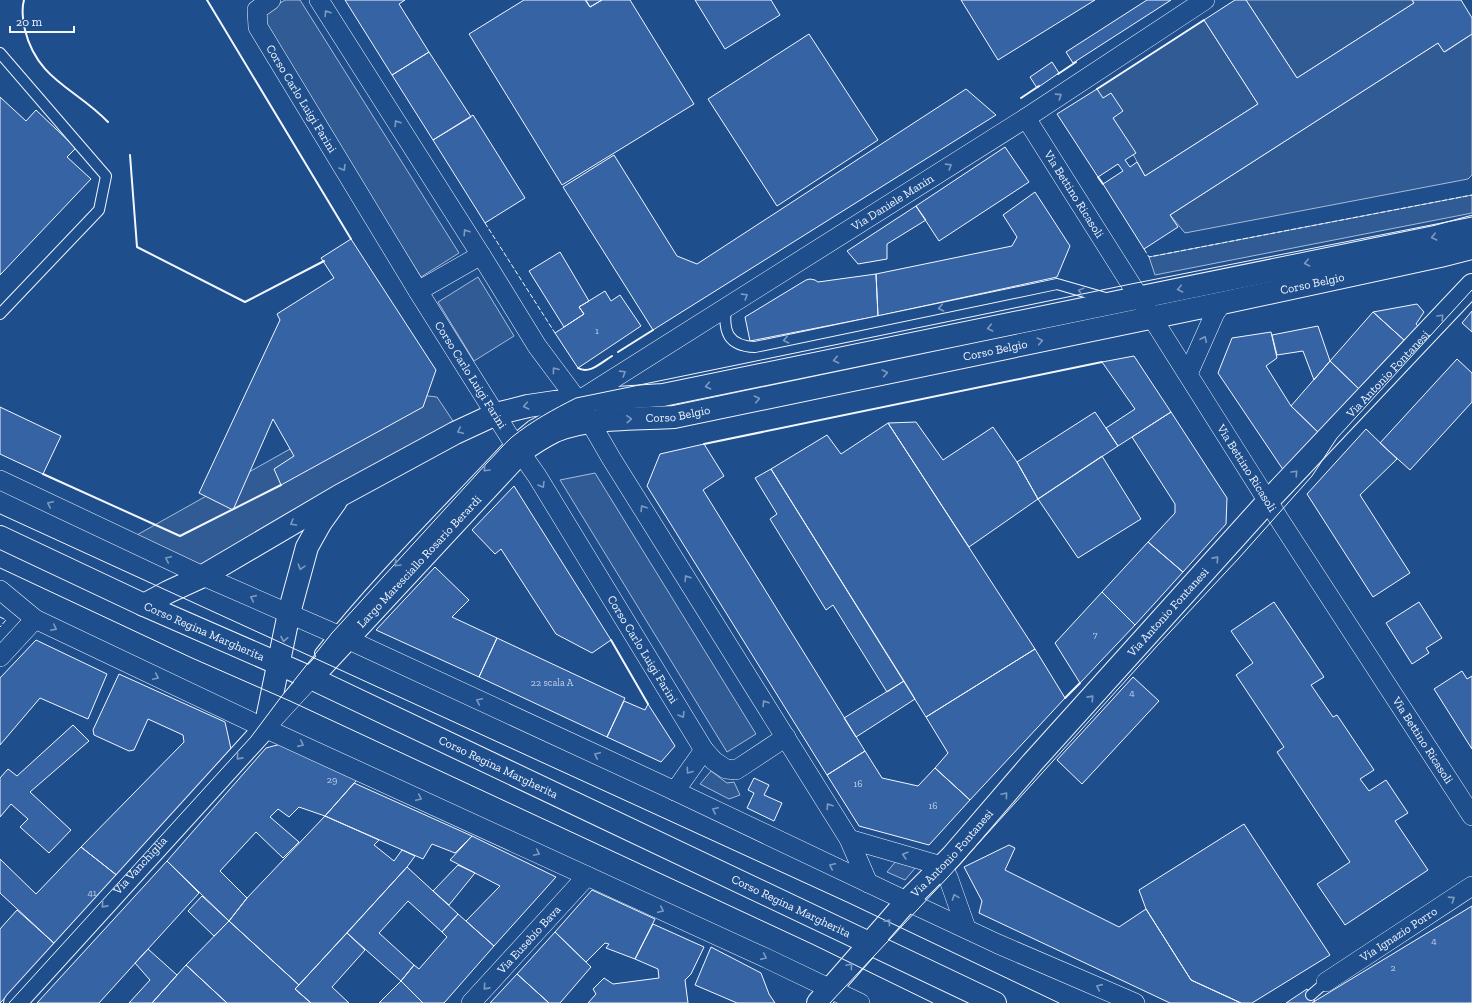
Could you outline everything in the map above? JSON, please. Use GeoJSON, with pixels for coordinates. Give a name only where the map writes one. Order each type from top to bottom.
{"type":"FeatureCollection","features":[{"type":"Feature","properties":{"kind":"main road","name":"Corso Belgio"},"geometry":{"type":"LineString","coordinates":[[496,414],[528,406],[663,395],[1435,237],[1469,232]]}},
{"type":"Feature","properties":{"kind":"main road","name":"Corso Belgio"},"geometry":{"type":"LineString","coordinates":[[517,446],[541,438],[566,427],[590,422],[674,417],[1152,318],[1440,256],[1469,232]]}},
{"type":"Feature","properties":{"kind":"main road","name":"Via Antonio Fontanesi"},"geometry":{"type":"LineString","coordinates":[[824,996],[907,901],[952,856],[1032,762],[1268,502],[1472,285]]}},
{"type":"Feature","properties":{"kind":"main road"},"geometry":{"type":"LineString","coordinates":[[144,604],[203,576],[339,496],[455,433],[496,414]]}},
{"type":"Feature","properties":{"kind":"main road","name":"Largo Maresciallo Rosario Berardi"},"geometry":{"type":"LineString","coordinates":[[307,676],[517,446]]}},
{"type":"Feature","properties":{"kind":"main road"},"geometry":{"type":"LineString","coordinates":[[265,728],[289,614],[307,547],[321,522],[339,496]]}},
{"type":"Feature","properties":{"kind":"main road","name":"Corso Regina Margherita"},"geometry":{"type":"LineString","coordinates":[[0,537],[144,604],[307,676],[995,1003]]}},
{"type":"Feature","properties":{"kind":"main road","name":"Via Vanchiglia"},"geometry":{"type":"LineString","coordinates":[[15,1003],[265,728]]}},
{"type":"Feature","properties":{"kind":"street","name":"Corso Carlo Luigi Farini"},"geometry":{"type":"LineString","coordinates":[[271,0],[257,10],[258,27],[418,291],[517,446],[704,750],[714,761],[726,769],[736,770],[786,736]]}},
{"type":"Feature","properties":{"kind":"street"},"geometry":{"type":"LineString","coordinates":[[319,0],[537,346],[578,401],[611,458],[849,839],[868,883]]}},
{"type":"Feature","properties":{"kind":"street","name":"Via Daniele Manin"},"geometry":{"type":"LineString","coordinates":[[578,401],[1026,118],[1205,0]]}},
{"type":"Feature","properties":{"kind":"street","name":"Via Bettino Ricasoli"},"geometry":{"type":"LineString","coordinates":[[1026,118],[1129,300],[1152,318],[1268,502],[1472,816]]}},
{"type":"Feature","properties":{"kind":"street"},"geometry":{"type":"LineString","coordinates":[[418,291],[481,255]]}},
{"type":"Feature","properties":{"kind":"street"},"geometry":{"type":"LineString","coordinates":[[1188,374],[1215,314],[1222,303]]}},
{"type":"Feature","properties":{"kind":"street","name":"Largo Maresciallo Rosario Berardi"},"geometry":{"type":"LineString","coordinates":[[517,446],[578,401]]}},
{"type":"Feature","properties":{"kind":"street"},"geometry":{"type":"LineString","coordinates":[[0,480],[203,576],[341,637],[675,791],[907,901],[1135,1003]]}},
{"type":"Feature","properties":{"kind":"street"},"geometry":{"type":"LineString","coordinates":[[0,590],[35,619],[265,728],[768,959],[824,996],[860,1003]]}},
{"type":"Feature","properties":{"kind":"street"},"geometry":{"type":"LineString","coordinates":[[0,657],[35,619]]}},
{"type":"Feature","properties":{"kind":"street","name":"Largo Maresciallo Rosario Berardi"},"geometry":{"type":"LineString","coordinates":[[265,728],[307,676]]}},
{"type":"Feature","properties":{"kind":"street"},"geometry":{"type":"LineString","coordinates":[[675,791],[704,750]]}},
{"type":"Feature","properties":{"kind":"street"},"geometry":{"type":"LineString","coordinates":[[849,839],[942,866],[948,877],[966,928]]}},
{"type":"Feature","properties":{"kind":"street","name":"Via Eusebio Bava"},"geometry":{"type":"LineString","coordinates":[[471,1003],[587,876]]}},
{"type":"Feature","properties":{"kind":"street","name":"Via Ignazio Porro"},"geometry":{"type":"LineString","coordinates":[[1326,982],[1472,886]]}},
{"type":"Feature","properties":{"kind":"lane"},"geometry":{"type":"LineString","coordinates":[[0,53],[106,176],[99,210],[0,314]]}},
{"type":"Feature","properties":{"kind":"lane","name":"Corso Belgio"},"geometry":{"type":"LineString","coordinates":[[726,307],[726,332],[732,340],[743,346],[755,347],[1058,284],[1129,300]]}},
{"type":"Feature","properties":{"kind":"lane"},"geometry":{"type":"LineString","coordinates":[[1312,995],[1326,982]]}},
{"type":"Feature","properties":{"kind":"shaded area"},"geometry":{"type":"Polygon","coordinates":[[[285,0],[300,0],[459,253],[421,277],[258,17],[285,0]]]}},
{"type":"Feature","properties":{"kind":"shaded area"},"geometry":{"type":"Polygon","coordinates":[[[1246,0],[1412,0],[1414,3],[1297,78],[1246,0]]]}},
{"type":"Feature","properties":{"kind":"shaded area"},"geometry":{"type":"Polygon","coordinates":[[[1204,20],[1258,104],[1145,176],[1097,89],[1204,20]]]}},
{"type":"Feature","properties":{"kind":"shaded area"},"geometry":{"type":"Polygon","coordinates":[[[1472,34],[1472,175],[1468,179],[1185,233],[1170,215],[1438,43],[1445,52],[1472,34]]]}},
{"type":"Feature","properties":{"kind":"shaded area"},"geometry":{"type":"Polygon","coordinates":[[[1472,195],[1472,213],[1155,275],[1149,257],[1472,195]]]}},
{"type":"Feature","properties":{"kind":"shaded area"},"geometry":{"type":"Polygon","coordinates":[[[478,277],[514,336],[474,361],[438,302],[478,277]]]}},
{"type":"Feature","properties":{"kind":"shaded area"},"geometry":{"type":"Polygon","coordinates":[[[411,394],[437,397],[455,424],[203,576],[128,540],[290,449],[411,394]]]}},
{"type":"Feature","properties":{"kind":"shaded area"},"geometry":{"type":"Polygon","coordinates":[[[595,473],[756,734],[727,752],[560,480],[595,473]]]}},
{"type":"Feature","properties":{"kind":"shaded area"},"geometry":{"type":"Polygon","coordinates":[[[711,771],[727,783],[734,782],[740,795],[729,799],[700,784],[711,771]]]}},
{"type":"Feature","properties":{"kind":"shaded area"},"geometry":{"type":"Polygon","coordinates":[[[896,861],[916,867],[905,880],[887,872],[896,861]]]}},
{"type":"Feature","properties":{"kind":"building"},"geometry":{"type":"Polygon","coordinates":[[[345,0],[405,0],[399,4],[429,52],[392,75],[345,0]]]}},
{"type":"Feature","properties":{"kind":"building"},"geometry":{"type":"Polygon","coordinates":[[[524,0],[585,0],[590,7],[602,0],[630,0],[694,104],[562,185],[469,34],[524,0]]]}},
{"type":"Feature","properties":{"kind":"building"},"geometry":{"type":"Polygon","coordinates":[[[586,0],[602,0],[590,7],[586,0]]]}},
{"type":"Feature","properties":{"kind":"building"},"geometry":{"type":"Polygon","coordinates":[[[695,0],[771,0],[780,15],[725,49],[695,0]]]}},
{"type":"Feature","properties":{"kind":"building"},"geometry":{"type":"Polygon","coordinates":[[[961,0],[1095,0],[998,60],[961,0]]]}},
{"type":"Feature","properties":{"kind":"building"},"geometry":{"type":"Polygon","coordinates":[[[1147,0],[1171,0],[1073,63],[1066,52],[1147,0]]]}},
{"type":"Feature","properties":{"kind":"building"},"geometry":{"type":"Polygon","coordinates":[[[1235,0],[1246,0],[1297,78],[1414,3],[1412,0],[1461,0],[1472,18],[1472,34],[1444,52],[1438,43],[1170,215],[1178,227],[1144,249],[1103,184],[1123,171],[1118,164],[1098,177],[1057,114],[1097,89],[1103,98],[1111,93],[1123,111],[1113,118],[1136,153],[1125,160],[1130,167],[1137,162],[1145,176],[1258,104],[1204,20],[1235,0]]]}},
{"type":"Feature","properties":{"kind":"building"},"geometry":{"type":"Polygon","coordinates":[[[809,34],[878,140],[777,206],[708,99],[809,34]]]}},
{"type":"Feature","properties":{"kind":"building"},"geometry":{"type":"Polygon","coordinates":[[[429,52],[471,117],[433,140],[392,75],[429,52]]]}},
{"type":"Feature","properties":{"kind":"building"},"geometry":{"type":"Polygon","coordinates":[[[1052,62],[1059,73],[1037,88],[1030,77],[1052,62]]]}},
{"type":"Feature","properties":{"kind":"building"},"geometry":{"type":"Polygon","coordinates":[[[966,89],[996,115],[653,330],[563,187],[614,155],[677,256],[697,264],[966,89]]]}},
{"type":"Feature","properties":{"kind":"building"},"geometry":{"type":"Polygon","coordinates":[[[0,97],[26,121],[36,110],[76,148],[67,157],[91,179],[0,275],[0,97]]]}},
{"type":"Feature","properties":{"kind":"building"},"geometry":{"type":"Polygon","coordinates":[[[473,115],[525,198],[485,223],[433,140],[473,115]]]}},
{"type":"Feature","properties":{"kind":"building"},"geometry":{"type":"Polygon","coordinates":[[[1005,147],[1029,182],[939,241],[916,206],[1005,147]]]}},
{"type":"Feature","properties":{"kind":"building"},"geometry":{"type":"Polygon","coordinates":[[[1035,192],[1070,246],[1057,277],[878,316],[876,274],[1012,246],[1017,237],[1003,215],[1035,192]]]}},
{"type":"Feature","properties":{"kind":"building"},"geometry":{"type":"Polygon","coordinates":[[[916,206],[926,220],[887,244],[887,259],[858,264],[847,251],[916,206]]]}},
{"type":"Feature","properties":{"kind":"building"},"geometry":{"type":"Polygon","coordinates":[[[351,239],[436,370],[423,407],[281,485],[274,469],[294,456],[273,419],[233,510],[199,493],[280,320],[277,314],[334,278],[321,258],[351,239]]]}},
{"type":"Feature","properties":{"kind":"building"},"geometry":{"type":"Polygon","coordinates":[[[560,252],[589,301],[579,307],[584,314],[564,327],[529,271],[560,252]]]}},
{"type":"Feature","properties":{"kind":"building"},"geometry":{"type":"Polygon","coordinates":[[[876,274],[878,316],[750,341],[745,317],[806,280],[810,279],[818,282],[876,274]]]}},
{"type":"Feature","properties":{"kind":"building"},"geometry":{"type":"Polygon","coordinates":[[[605,291],[611,301],[620,295],[641,326],[578,368],[555,333],[584,314],[579,307],[605,291]]]}},
{"type":"Feature","properties":{"kind":"building"},"geometry":{"type":"Polygon","coordinates":[[[1417,304],[1424,312],[1416,324],[1418,326],[1404,340],[1373,312],[1417,304]]]}},
{"type":"Feature","properties":{"kind":"building"},"geometry":{"type":"Polygon","coordinates":[[[1472,311],[1472,332],[1462,323],[1472,311]]]}},
{"type":"Feature","properties":{"kind":"building"},"geometry":{"type":"Polygon","coordinates":[[[1373,312],[1404,340],[1359,389],[1330,361],[1373,312]]]}},
{"type":"Feature","properties":{"kind":"building"},"geometry":{"type":"Polygon","coordinates":[[[1318,326],[1330,361],[1314,380],[1303,351],[1277,355],[1272,335],[1318,326]]]}},
{"type":"Feature","properties":{"kind":"building"},"geometry":{"type":"Polygon","coordinates":[[[1271,332],[1277,358],[1266,366],[1291,406],[1320,434],[1284,471],[1218,373],[1232,338],[1271,332]]]}},
{"type":"Feature","properties":{"kind":"building"},"geometry":{"type":"Polygon","coordinates":[[[1134,356],[1171,412],[1118,446],[1106,428],[1135,409],[1102,362],[1134,356]]]}},
{"type":"Feature","properties":{"kind":"building"},"geometry":{"type":"Polygon","coordinates":[[[1457,359],[1472,373],[1472,402],[1410,470],[1380,443],[1457,359]]]}},
{"type":"Feature","properties":{"kind":"building"},"geometry":{"type":"Polygon","coordinates":[[[1330,361],[1359,389],[1320,434],[1291,406],[1330,361]]]}},
{"type":"Feature","properties":{"kind":"building"},"geometry":{"type":"Polygon","coordinates":[[[0,407],[61,436],[43,474],[0,454],[0,407]]]}},
{"type":"Feature","properties":{"kind":"building"},"geometry":{"type":"Polygon","coordinates":[[[1095,412],[1118,446],[1038,499],[1017,462],[1095,412]]]}},
{"type":"Feature","properties":{"kind":"building"},"geometry":{"type":"Polygon","coordinates":[[[1171,412],[1227,498],[1226,524],[1183,572],[1148,542],[1175,513],[1175,504],[1132,437],[1171,412]]]}},
{"type":"Feature","properties":{"kind":"building"},"geometry":{"type":"Polygon","coordinates":[[[916,422],[943,460],[993,427],[1017,462],[1038,499],[969,547],[888,423],[916,422]]]}},
{"type":"Feature","properties":{"kind":"building"},"geometry":{"type":"Polygon","coordinates":[[[888,423],[1035,649],[926,717],[771,469],[827,435],[841,454],[888,423]]]}},
{"type":"Feature","properties":{"kind":"building"},"geometry":{"type":"Polygon","coordinates":[[[1366,429],[1397,459],[1360,495],[1410,573],[1373,597],[1307,494],[1366,429]]]}},
{"type":"Feature","properties":{"kind":"building"},"geometry":{"type":"Polygon","coordinates":[[[704,444],[724,476],[703,490],[865,751],[827,775],[647,486],[660,454],[704,444]]]}},
{"type":"Feature","properties":{"kind":"building"},"geometry":{"type":"Polygon","coordinates":[[[1102,456],[1141,519],[1078,558],[1038,499],[1102,456]]]}},
{"type":"Feature","properties":{"kind":"building"},"geometry":{"type":"Polygon","coordinates":[[[771,469],[904,681],[887,692],[833,605],[826,610],[770,519],[777,514],[755,478],[771,469]]]}},
{"type":"Feature","properties":{"kind":"building"},"geometry":{"type":"Polygon","coordinates":[[[514,486],[611,640],[592,653],[556,634],[501,549],[495,554],[472,530],[514,486]]]}},
{"type":"Feature","properties":{"kind":"building"},"geometry":{"type":"Polygon","coordinates":[[[1148,542],[1183,572],[1135,625],[1102,592],[1148,542]]]}},
{"type":"Feature","properties":{"kind":"building"},"geometry":{"type":"Polygon","coordinates":[[[435,567],[469,600],[452,617],[497,638],[479,677],[376,630],[435,567]]]}},
{"type":"Feature","properties":{"kind":"building"},"geometry":{"type":"Polygon","coordinates":[[[1102,592],[1135,625],[1080,683],[1055,643],[1102,592]]]}},
{"type":"Feature","properties":{"kind":"building"},"geometry":{"type":"Polygon","coordinates":[[[1274,602],[1324,677],[1311,685],[1333,717],[1337,715],[1374,770],[1360,779],[1369,791],[1386,780],[1408,813],[1395,821],[1428,870],[1345,925],[1317,884],[1350,862],[1277,752],[1284,747],[1236,675],[1253,663],[1231,631],[1274,602]]]}},
{"type":"Feature","properties":{"kind":"building"},"geometry":{"type":"Polygon","coordinates":[[[1419,602],[1442,638],[1426,648],[1429,653],[1412,664],[1386,623],[1419,602]]]}},
{"type":"Feature","properties":{"kind":"building"},"geometry":{"type":"Polygon","coordinates":[[[497,638],[625,698],[607,737],[479,677],[497,638]]]}},
{"type":"Feature","properties":{"kind":"building"},"geometry":{"type":"Polygon","coordinates":[[[36,640],[107,674],[88,719],[40,698],[0,745],[0,678],[36,640]]]}},
{"type":"Feature","properties":{"kind":"building"},"geometry":{"type":"Polygon","coordinates":[[[1035,649],[1065,698],[970,800],[935,768],[948,753],[926,717],[1035,649]]]}},
{"type":"Feature","properties":{"kind":"building"},"geometry":{"type":"Polygon","coordinates":[[[1462,671],[1467,679],[1472,676],[1472,749],[1434,689],[1462,671]]]}},
{"type":"Feature","properties":{"kind":"building"},"geometry":{"type":"Polygon","coordinates":[[[119,674],[225,722],[231,749],[119,877],[81,847],[184,742],[183,735],[148,719],[134,750],[129,751],[94,735],[93,730],[119,674]]]}},
{"type":"Feature","properties":{"kind":"building"},"geometry":{"type":"Polygon","coordinates":[[[1133,677],[1159,701],[1082,784],[1057,760],[1133,677]]]}},
{"type":"Feature","properties":{"kind":"building"},"geometry":{"type":"Polygon","coordinates":[[[904,681],[915,699],[856,737],[844,718],[904,681]]]}},
{"type":"Feature","properties":{"kind":"building"},"geometry":{"type":"Polygon","coordinates":[[[624,701],[645,710],[648,704],[675,746],[661,762],[607,737],[624,701]]]}},
{"type":"Feature","properties":{"kind":"building"},"geometry":{"type":"Polygon","coordinates":[[[73,725],[89,741],[30,792],[71,830],[49,853],[20,827],[28,819],[11,804],[0,817],[0,778],[8,769],[17,776],[73,725]]]}},
{"type":"Feature","properties":{"kind":"building"},"geometry":{"type":"Polygon","coordinates":[[[281,744],[357,780],[325,816],[299,807],[289,817],[278,809],[270,817],[299,842],[283,858],[256,832],[220,871],[247,898],[229,921],[167,861],[266,748],[281,744]]]}},
{"type":"Feature","properties":{"kind":"building"},"geometry":{"type":"Polygon","coordinates":[[[865,751],[882,778],[918,786],[935,768],[970,800],[929,845],[859,826],[827,775],[865,751]]]}},
{"type":"Feature","properties":{"kind":"building"},"geometry":{"type":"Polygon","coordinates":[[[754,778],[769,785],[764,795],[782,803],[774,821],[747,808],[754,793],[748,790],[754,778]]]}},
{"type":"Feature","properties":{"kind":"building"},"geometry":{"type":"Polygon","coordinates":[[[354,783],[472,836],[455,853],[432,844],[423,859],[325,816],[354,783]]]}},
{"type":"Feature","properties":{"kind":"building"},"geometry":{"type":"Polygon","coordinates":[[[325,816],[379,840],[374,845],[394,861],[402,850],[415,856],[407,867],[299,985],[229,921],[247,898],[325,816]]]}},
{"type":"Feature","properties":{"kind":"building"},"geometry":{"type":"Polygon","coordinates":[[[1244,824],[1330,955],[1252,1003],[1241,1003],[1191,980],[1146,909],[1139,890],[1244,824]]]}},
{"type":"Feature","properties":{"kind":"building"},"geometry":{"type":"Polygon","coordinates":[[[472,836],[556,877],[494,946],[466,921],[500,886],[450,860],[472,836]]]}},
{"type":"Feature","properties":{"kind":"building"},"geometry":{"type":"Polygon","coordinates":[[[1009,845],[1015,848],[1005,870],[1119,927],[1146,909],[1191,980],[1241,1003],[1170,1003],[979,913],[982,901],[964,867],[1009,845]]]}},
{"type":"Feature","properties":{"kind":"building"},"geometry":{"type":"Polygon","coordinates":[[[81,847],[119,877],[56,945],[0,893],[0,859],[36,894],[81,847]]]}},
{"type":"Feature","properties":{"kind":"building"},"geometry":{"type":"Polygon","coordinates":[[[167,861],[199,893],[99,1003],[37,1003],[167,861]]]}},
{"type":"Feature","properties":{"kind":"building"},"geometry":{"type":"Polygon","coordinates":[[[458,865],[475,873],[449,905],[433,891],[458,865]]]}},
{"type":"Feature","properties":{"kind":"building"},"geometry":{"type":"Polygon","coordinates":[[[407,867],[458,914],[442,932],[408,901],[379,933],[414,965],[401,981],[347,933],[407,867]]]}},
{"type":"Feature","properties":{"kind":"building"},"geometry":{"type":"Polygon","coordinates":[[[592,890],[655,919],[635,959],[606,948],[609,944],[605,943],[586,962],[555,932],[592,890]]]}},
{"type":"Feature","properties":{"kind":"building"},"geometry":{"type":"Polygon","coordinates":[[[202,896],[229,921],[214,936],[188,911],[202,896]]]}},
{"type":"Feature","properties":{"kind":"building"},"geometry":{"type":"Polygon","coordinates":[[[1472,906],[1472,1003],[1312,1003],[1315,1001],[1472,906]]]}},
{"type":"Feature","properties":{"kind":"building"},"geometry":{"type":"Polygon","coordinates":[[[17,910],[56,945],[0,1003],[0,929],[17,910]]]}},
{"type":"Feature","properties":{"kind":"building"},"geometry":{"type":"Polygon","coordinates":[[[458,914],[494,946],[444,1003],[423,1003],[401,981],[414,965],[419,969],[447,937],[442,932],[458,914]]]}},
{"type":"Feature","properties":{"kind":"building"},"geometry":{"type":"Polygon","coordinates":[[[229,921],[299,985],[295,989],[311,1003],[227,1003],[186,965],[229,921]]]}},
{"type":"Feature","properties":{"kind":"building"},"geometry":{"type":"Polygon","coordinates":[[[653,924],[704,947],[691,974],[685,980],[688,1003],[588,1003],[596,994],[593,989],[604,978],[613,984],[659,978],[658,969],[635,959],[653,924]]]}},
{"type":"Feature","properties":{"kind":"building"},"geometry":{"type":"Polygon","coordinates":[[[555,932],[591,967],[560,1003],[549,1003],[517,974],[555,932]]]}},
{"type":"Feature","properties":{"kind":"building"},"geometry":{"type":"Polygon","coordinates":[[[347,933],[365,950],[332,987],[349,1003],[311,1003],[295,989],[347,933]]]}},
{"type":"Feature","properties":{"kind":"building"},"geometry":{"type":"Polygon","coordinates":[[[711,947],[761,973],[769,994],[775,1003],[737,1003],[695,985],[711,947]]]}},
{"type":"Feature","properties":{"kind":"building"},"geometry":{"type":"Polygon","coordinates":[[[148,949],[177,975],[152,1003],[129,1003],[150,980],[135,963],[148,949]]]}},
{"type":"Feature","properties":{"kind":"building"},"geometry":{"type":"Polygon","coordinates":[[[186,965],[227,1003],[152,1003],[186,965]]]}},
{"type":"Feature","properties":{"kind":"building"},"geometry":{"type":"Polygon","coordinates":[[[517,974],[549,1003],[490,1003],[517,974]]]}},
{"type":"Feature","properties":{"kind":"building"},"geometry":{"type":"Polygon","coordinates":[[[401,981],[423,1003],[379,1003],[401,981]]]}},
{"type":"Feature","properties":{"kind":"building"},"geometry":{"type":"Polygon","coordinates":[[[1307,989],[1315,1001],[1312,1003],[1286,1003],[1307,989]]]}},
{"type":"Feature","properties":{"kind":"tram line"},"geometry":{"type":"LineString","coordinates":[[9,1003],[251,737],[332,633],[505,443],[520,431],[560,406],[576,398],[1131,284],[1472,217]]}},
{"type":"Feature","properties":{"kind":"tram line"},"geometry":{"type":"LineString","coordinates":[[830,1003],[948,877],[1157,646],[1239,558],[1312,476],[1337,438],[1472,290]]}},
{"type":"Feature","properties":{"kind":"tram line"},"geometry":{"type":"LineString","coordinates":[[0,514],[849,903],[1059,1003]]}},
{"type":"Feature","properties":{"kind":"tram line"},"geometry":{"type":"LineString","coordinates":[[0,568],[812,944],[933,1003]]}},
{"type":"Feature","properties":{"kind":"fence"},"geometry":{"type":"LineString","coordinates":[[1144,249],[1149,257],[1472,195]]}},
{"type":"Feature","properties":{"kind":"fence"},"geometry":{"type":"LineString","coordinates":[[485,223],[555,333]]}},
{"type":"Feature","properties":{"kind":"fence"},"geometry":{"type":"LineString","coordinates":[[0,617],[6,620],[0,627]]}},
{"type":"Feature","properties":{"kind":"wall"},"geometry":{"type":"LineString","coordinates":[[24,0],[22,12],[25,30],[31,47],[39,61],[59,82],[108,122]]}},
{"type":"Feature","properties":{"kind":"wall"},"geometry":{"type":"LineString","coordinates":[[207,0],[351,239]]}},
{"type":"Feature","properties":{"kind":"wall"},"geometry":{"type":"LineString","coordinates":[[1097,89],[1204,20]]}},
{"type":"Feature","properties":{"kind":"wall"},"geometry":{"type":"LineString","coordinates":[[1058,74],[1076,62]]}},
{"type":"Feature","properties":{"kind":"wall"},"geometry":{"type":"LineString","coordinates":[[1021,98],[1039,86]]}},
{"type":"Feature","properties":{"kind":"wall"},"geometry":{"type":"LineString","coordinates":[[130,155],[137,247],[245,302],[324,261]]}},
{"type":"Feature","properties":{"kind":"wall"},"geometry":{"type":"LineString","coordinates":[[1098,177],[1103,184]]}},
{"type":"Feature","properties":{"kind":"wall"},"geometry":{"type":"LineString","coordinates":[[618,352],[653,330]]}},
{"type":"Feature","properties":{"kind":"wall"},"geometry":{"type":"LineString","coordinates":[[578,368],[582,370],[591,369],[612,356]]}},
{"type":"Feature","properties":{"kind":"wall"},"geometry":{"type":"LineString","coordinates":[[704,444],[1102,362]]}},
{"type":"Feature","properties":{"kind":"wall"},"geometry":{"type":"LineString","coordinates":[[43,474],[180,536],[281,485]]}},
{"type":"Feature","properties":{"kind":"wall"},"geometry":{"type":"LineString","coordinates":[[611,640],[648,704]]}},
{"type":"Feature","properties":{"kind":"wall"},"geometry":{"type":"LineString","coordinates":[[1065,698],[1080,683]]}}]}
